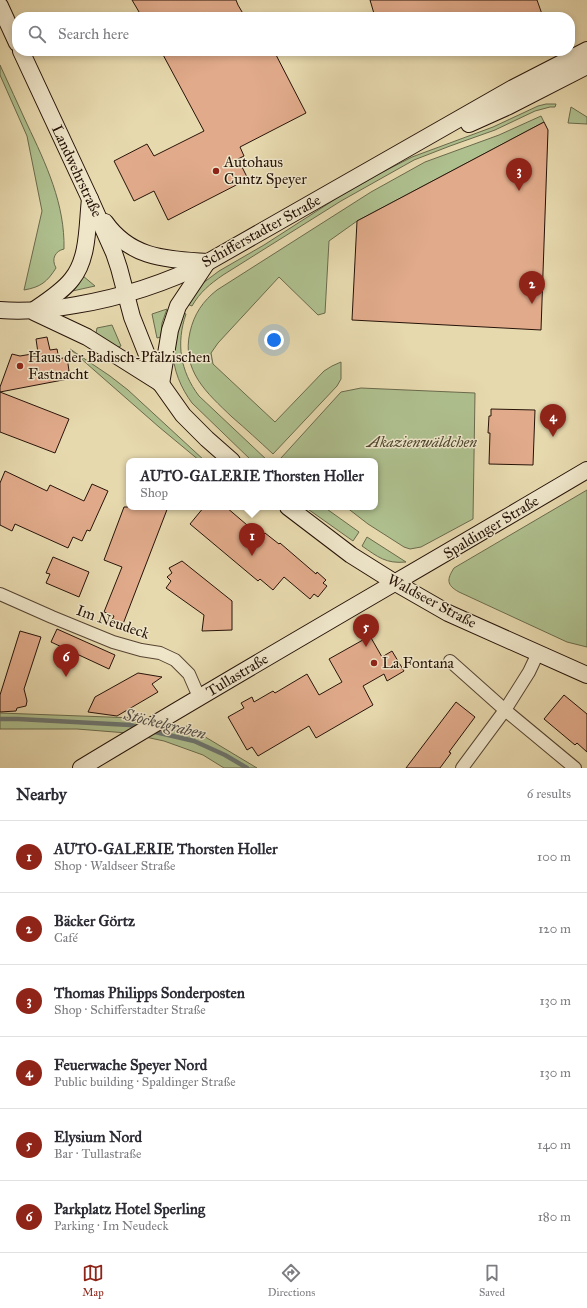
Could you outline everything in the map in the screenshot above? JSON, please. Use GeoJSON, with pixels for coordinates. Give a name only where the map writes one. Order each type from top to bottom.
{"type":"FeatureCollection","features":[{"type":"Feature","properties":{"kind":"main road"},"geometry":{"type":"LineString","coordinates":[[0,6],[12,32]]}},
{"type":"Feature","properties":{"kind":"main road","name":"Schifferstadter Straße"},"geometry":{"type":"LineString","coordinates":[[33,311],[101,301],[152,287],[184,274],[208,262],[513,88],[587,50]]}},
{"type":"Feature","properties":{"kind":"main road","name":"Landwehrstraße"},"geometry":{"type":"LineString","coordinates":[[23,56],[114,253],[120,268],[126,294]]}},
{"type":"Feature","properties":{"kind":"main road","name":"Schifferstadter Straße"},"geometry":{"type":"LineString","coordinates":[[390,158],[509,106],[587,66]]}},
{"type":"Feature","properties":{"kind":"main road"},"geometry":{"type":"LineString","coordinates":[[90,199],[108,225],[122,240],[146,254],[162,258],[208,262],[178,306],[170,330],[161,384]]}},
{"type":"Feature","properties":{"kind":"main road"},"geometry":{"type":"LineString","coordinates":[[33,311],[52,298],[72,280],[78,269],[86,242],[90,199]]}},
{"type":"Feature","properties":{"kind":"main road"},"geometry":{"type":"LineString","coordinates":[[126,294],[140,338],[151,365],[161,384],[184,416],[229,458]]}},
{"type":"Feature","properties":{"kind":"main road"},"geometry":{"type":"LineString","coordinates":[[0,310],[33,311],[87,337],[161,384]]}},
{"type":"Feature","properties":{"kind":"main road","name":"Spaldinger Straße"},"geometry":{"type":"LineString","coordinates":[[394,582],[423,567],[587,470]]}},
{"type":"Feature","properties":{"kind":"main road","name":"Waldseer Straße"},"geometry":{"type":"LineString","coordinates":[[292,510],[351,555],[394,582],[448,612],[587,675]]}},
{"type":"Feature","properties":{"kind":"main road","name":"Tullastraße"},"geometry":{"type":"LineString","coordinates":[[81,768],[394,582]]}},
{"type":"Feature","properties":{"kind":"street","name":"Im Neudeck"},"geometry":{"type":"LineString","coordinates":[[0,594],[52,618],[113,642],[141,650],[160,653],[175,660],[189,674],[199,698]]}},
{"type":"Feature","properties":{"kind":"street"},"geometry":{"type":"LineString","coordinates":[[462,768],[505,710],[529,672],[538,653]]}},
{"type":"Feature","properties":{"kind":"street"},"geometry":{"type":"LineString","coordinates":[[450,661],[505,710],[575,768]]}},
{"type":"Feature","properties":{"kind":"green space"},"geometry":{"type":"Polygon","coordinates":[[[0,65],[47,169],[58,200],[63,232],[64,249],[58,252],[55,256],[54,262],[56,268],[53,273],[43,283],[24,290],[42,211],[27,136],[0,75],[0,65]]]}},
{"type":"Feature","properties":{"kind":"green space"},"geometry":{"type":"Polygon","coordinates":[[[556,104],[555,107],[535,111],[495,130],[414,160],[341,201],[223,275],[198,297],[192,306],[185,303],[199,286],[219,271],[264,245],[337,198],[379,174],[412,157],[493,127],[538,106],[556,104]]]}},
{"type":"Feature","properties":{"kind":"green space"},"geometry":{"type":"Polygon","coordinates":[[[571,107],[587,117],[587,124],[568,123],[571,107]]]}},
{"type":"Feature","properties":{"kind":"green space"},"geometry":{"type":"Polygon","coordinates":[[[541,116],[544,122],[357,221],[329,241],[325,313],[318,315],[279,277],[218,343],[211,353],[213,364],[275,422],[324,371],[341,362],[341,379],[337,386],[273,454],[205,390],[193,370],[189,358],[188,346],[190,332],[197,314],[203,303],[217,290],[371,192],[425,162],[499,135],[541,116]]]}},
{"type":"Feature","properties":{"kind":"green space"},"geometry":{"type":"Polygon","coordinates":[[[83,276],[95,286],[68,292],[79,282],[83,276]]]}},
{"type":"Feature","properties":{"kind":"green space"},"geometry":{"type":"Polygon","coordinates":[[[167,309],[162,323],[161,337],[157,338],[152,314],[167,309]]]}},
{"type":"Feature","properties":{"kind":"green space"},"geometry":{"type":"Polygon","coordinates":[[[181,312],[186,314],[181,336],[182,356],[184,367],[193,386],[199,396],[265,458],[249,458],[192,403],[184,391],[174,365],[173,346],[181,312]]]}},
{"type":"Feature","properties":{"kind":"green space"},"geometry":{"type":"Polygon","coordinates":[[[112,325],[121,346],[116,348],[96,333],[97,328],[112,325]]]}},
{"type":"Feature","properties":{"kind":"green space"},"geometry":{"type":"Polygon","coordinates":[[[70,349],[128,390],[202,458],[196,458],[70,349]]]}},
{"type":"Feature","properties":{"kind":"green space","name":"Akazienwäldchen"},"geometry":{"type":"Polygon","coordinates":[[[361,388],[475,393],[473,519],[421,547],[410,549],[404,547],[368,524],[350,510],[378,510],[378,458],[281,458],[341,392],[361,388]]]}},
{"type":"Feature","properties":{"kind":"green space"},"geometry":{"type":"Polygon","coordinates":[[[587,490],[587,647],[567,642],[459,592],[452,587],[449,579],[454,568],[587,490]]]}},
{"type":"Feature","properties":{"kind":"green space"},"geometry":{"type":"Polygon","coordinates":[[[309,510],[328,510],[359,532],[353,541],[309,510]]]}},
{"type":"Feature","properties":{"kind":"green space"},"geometry":{"type":"Polygon","coordinates":[[[367,537],[406,562],[393,562],[382,559],[362,546],[367,537]]]}},
{"type":"Feature","properties":{"kind":"green space"},"geometry":{"type":"Polygon","coordinates":[[[0,713],[135,718],[176,731],[187,726],[257,768],[224,768],[203,755],[164,741],[127,733],[77,729],[0,729],[0,713]]]}},
{"type":"Feature","properties":{"kind":"building"},"geometry":{"type":"Polygon","coordinates":[[[132,0],[236,0],[242,12],[139,12],[132,0]]]}},
{"type":"Feature","properties":{"kind":"building"},"geometry":{"type":"Polygon","coordinates":[[[370,0],[537,0],[541,12],[374,12],[370,0]]]}},
{"type":"Feature","properties":{"kind":"building"},"geometry":{"type":"Polygon","coordinates":[[[164,56],[277,56],[306,113],[240,147],[244,156],[238,159],[248,179],[168,220],[154,191],[134,201],[114,161],[147,144],[154,156],[204,131],[164,56]]]}},
{"type":"Feature","properties":{"kind":"building"},"geometry":{"type":"Polygon","coordinates":[[[544,122],[548,130],[541,330],[352,320],[357,221],[544,122]]]}},
{"type":"Feature","properties":{"kind":"building"},"geometry":{"type":"Polygon","coordinates":[[[47,337],[50,350],[57,349],[59,359],[67,357],[69,371],[66,372],[68,379],[0,392],[0,387],[12,354],[20,356],[38,353],[36,339],[47,337]]]}},
{"type":"Feature","properties":{"kind":"building"},"geometry":{"type":"Polygon","coordinates":[[[0,392],[69,419],[55,453],[0,432],[0,392]]]}},
{"type":"Feature","properties":{"kind":"building"},"geometry":{"type":"Polygon","coordinates":[[[491,409],[535,410],[533,465],[489,464],[490,433],[488,433],[491,409]]]}},
{"type":"Feature","properties":{"kind":"building"},"geometry":{"type":"Polygon","coordinates":[[[5,471],[47,491],[50,485],[84,501],[92,484],[108,491],[90,531],[87,530],[82,541],[73,537],[68,548],[15,524],[12,531],[0,525],[0,483],[5,471]]]}},
{"type":"Feature","properties":{"kind":"building"},"geometry":{"type":"Polygon","coordinates":[[[124,507],[126,507],[126,510],[167,510],[123,624],[112,620],[114,616],[104,612],[122,567],[104,560],[124,507]]]}},
{"type":"Feature","properties":{"kind":"building"},"geometry":{"type":"Polygon","coordinates":[[[202,510],[230,510],[261,537],[265,533],[279,544],[280,543],[316,574],[317,572],[326,580],[323,583],[327,586],[318,597],[314,594],[310,599],[284,577],[273,590],[260,579],[258,581],[190,524],[202,510]]]}},
{"type":"Feature","properties":{"kind":"building"},"geometry":{"type":"Polygon","coordinates":[[[53,557],[89,572],[79,597],[46,583],[50,574],[46,573],[53,557]]]}},
{"type":"Feature","properties":{"kind":"building"},"geometry":{"type":"Polygon","coordinates":[[[182,561],[232,601],[232,630],[202,631],[204,615],[166,588],[171,581],[167,577],[172,573],[169,568],[182,561]]]}},
{"type":"Feature","properties":{"kind":"building"},"geometry":{"type":"Polygon","coordinates":[[[57,629],[115,655],[109,669],[51,642],[57,629]]]}},
{"type":"Feature","properties":{"kind":"building"},"geometry":{"type":"Polygon","coordinates":[[[20,631],[41,637],[24,689],[27,701],[26,706],[17,708],[16,711],[0,712],[0,695],[20,631]]]}},
{"type":"Feature","properties":{"kind":"building"},"geometry":{"type":"Polygon","coordinates":[[[370,636],[382,657],[392,651],[404,671],[387,681],[384,674],[363,686],[373,705],[316,738],[309,726],[258,756],[252,747],[247,750],[228,717],[244,708],[241,703],[252,697],[254,702],[273,691],[275,693],[307,674],[319,695],[342,682],[329,659],[370,636]]]}},
{"type":"Feature","properties":{"kind":"building"},"geometry":{"type":"Polygon","coordinates":[[[138,673],[162,677],[152,684],[158,692],[117,716],[88,712],[95,697],[138,673]]]}},
{"type":"Feature","properties":{"kind":"building"},"geometry":{"type":"Polygon","coordinates":[[[564,695],[587,714],[587,752],[577,743],[575,745],[544,719],[564,695]]]}},
{"type":"Feature","properties":{"kind":"building"},"geometry":{"type":"Polygon","coordinates":[[[456,702],[475,717],[449,752],[451,753],[440,768],[406,768],[456,702]]]}},
{"type":"Feature","properties":{"kind":"waterway","name":"Stöckelgraben"},"geometry":{"type":"LineString","coordinates":[[0,719],[130,725],[140,728]]}},
{"type":"Feature","properties":{"kind":"waterway","name":"Stöckelgraben"},"geometry":{"type":"LineString","coordinates":[[151,731],[194,741],[225,755],[247,768]]}},
{"type":"Feature","properties":{"kind":"place","name":"Autohaus Cuntz Speyer"},"geometry":{"type":"Point","coordinates":[216,171]}},
{"type":"Feature","properties":{"kind":"place","name":"Thomas Philipps Sonderposten"},"geometry":{"type":"Point","coordinates":[519,191]}},
{"type":"Feature","properties":{"kind":"place","name":"Bäcker Görtz"},"geometry":{"type":"Point","coordinates":[532,304]}},
{"type":"Feature","properties":{"kind":"place","name":"Haus der Badisch-Pfälzischen Fastnacht"},"geometry":{"type":"Point","coordinates":[20,366]}},
{"type":"Feature","properties":{"kind":"place","name":"Feuerwache Speyer Nord"},"geometry":{"type":"Point","coordinates":[553,437]}},
{"type":"Feature","properties":{"kind":"place","name":"AUTO-GALERIE Thorsten Holler"},"geometry":{"type":"Point","coordinates":[252,556]}},
{"type":"Feature","properties":{"kind":"place","name":"Elysium Nord"},"geometry":{"type":"Point","coordinates":[366,647]}},
{"type":"Feature","properties":{"kind":"place","name":"La Fontana"},"geometry":{"type":"Point","coordinates":[374,663]}},
{"type":"Feature","properties":{"kind":"place","name":"Parkplatz Hotel Sperling"},"geometry":{"type":"Point","coordinates":[66,677]}}]}
